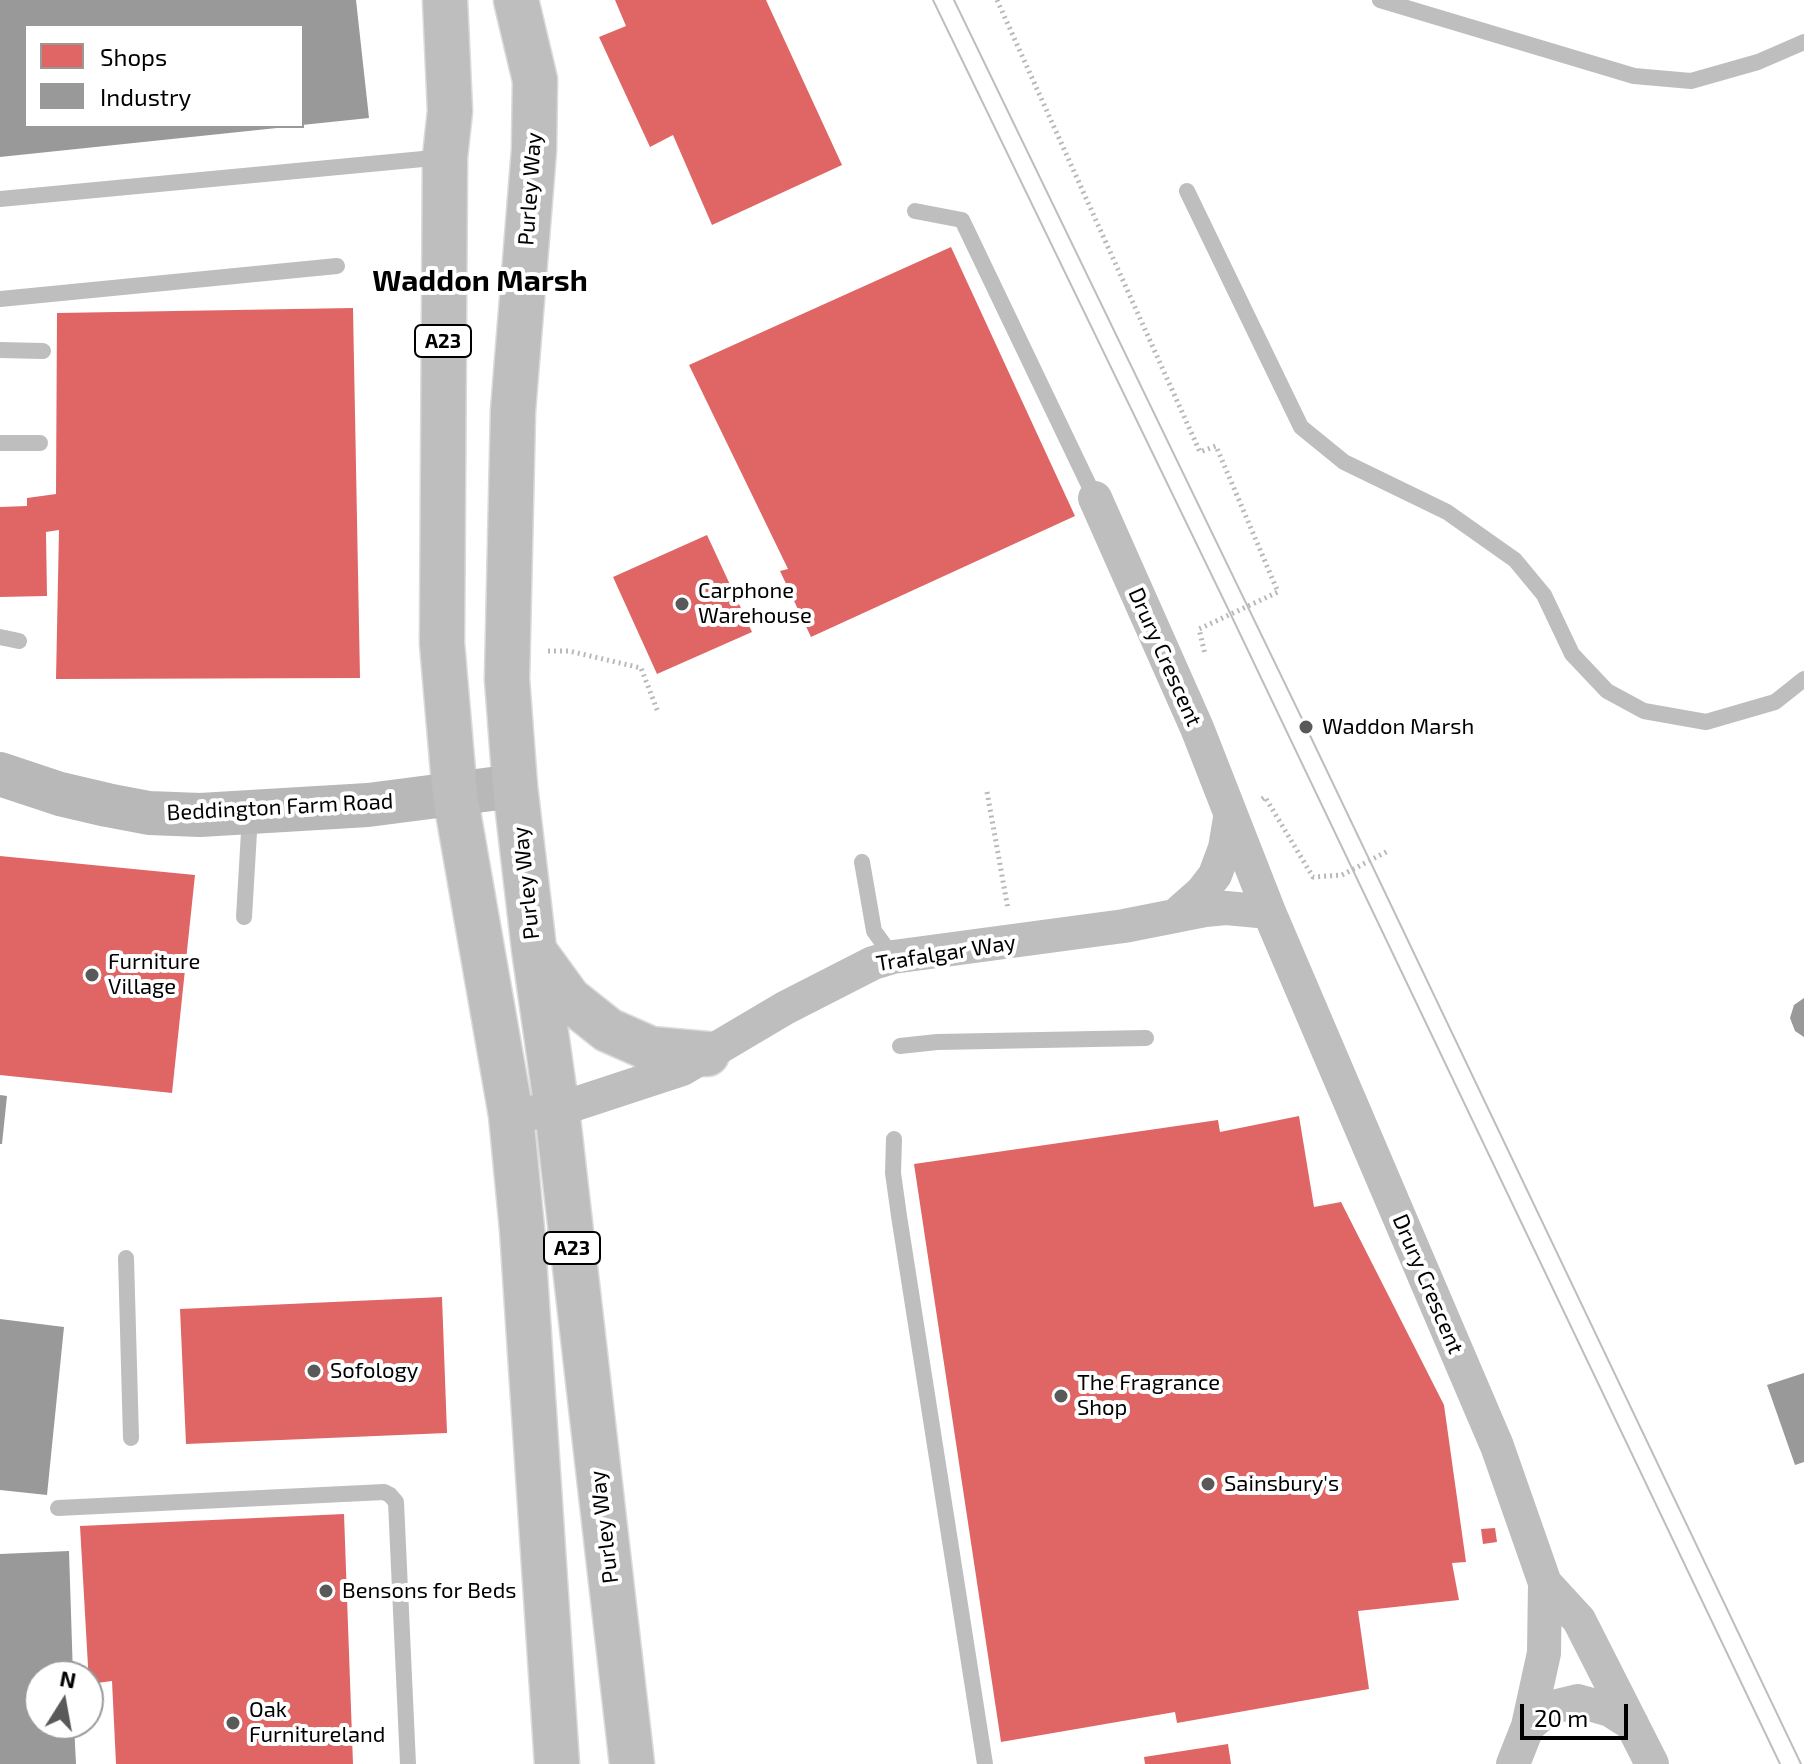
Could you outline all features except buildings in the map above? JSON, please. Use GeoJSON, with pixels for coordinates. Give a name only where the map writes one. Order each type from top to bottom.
{"type":"FeatureCollection","features":[{"type":"Feature","properties":{"kind":"highway","name":"A23"},"geometry":{"type":"LineString","coordinates":[[445,0],[450,111],[445,157],[441,607],[455,795],[511,1115],[522,1229],[557,1764]]}},
{"type":"Feature","properties":{"kind":"highway","name":"Purley Way"},"geometry":{"type":"LineString","coordinates":[[523,13],[535,80],[534,150],[513,411],[507,679],[515,786],[557,1110],[632,1764]]}},
{"type":"Feature","properties":{"kind":"highway"},"geometry":{"type":"LineString","coordinates":[[534,949],[569,999],[608,1030],[651,1049],[707,1054]]}},
{"type":"Feature","properties":{"kind":"street","name":"Drury Crescent"},"geometry":{"type":"LineString","coordinates":[[1095,498],[1197,728],[1269,912],[1497,1446],[1545,1583],[1544,1653],[1528,1726],[1513,1764]]}},
{"type":"Feature","properties":{"kind":"street","name":"Beddington Farm Road"},"geometry":{"type":"LineString","coordinates":[[0,774],[60,794],[149,813],[250,813],[368,805],[515,786]]}},
{"type":"Feature","properties":{"kind":"street"},"geometry":{"type":"LineString","coordinates":[[1175,916],[1202,892],[1215,875],[1225,848],[1230,818]]}},
{"type":"Feature","properties":{"kind":"street","name":"Trafalgar Way"},"geometry":{"type":"LineString","coordinates":[[511,1115],[557,1110],[682,1069],[798,1001],[873,963],[893,957],[1124,926],[1226,908],[1269,912]]}},
{"type":"Feature","properties":{"kind":"street"},"geometry":{"type":"LineString","coordinates":[[1545,1583],[1579,1620],[1652,1764]]}},
{"type":"Feature","properties":{"kind":"street"},"geometry":{"type":"LineString","coordinates":[[1528,1726],[1549,1708],[1578,1701],[1610,1710],[1632,1724]]}},
{"type":"Feature","properties":{"kind":"lane"},"geometry":{"type":"LineString","coordinates":[[1380,0],[1634,76],[1691,81],[1758,62],[1804,42]]}},
{"type":"Feature","properties":{"kind":"lane"},"geometry":{"type":"LineString","coordinates":[[0,199],[445,157]]}},
{"type":"Feature","properties":{"kind":"lane"},"geometry":{"type":"LineString","coordinates":[[1187,191],[1301,427],[1344,462],[1447,512],[1515,560],[1544,595],[1572,654],[1607,691],[1644,711],[1706,722],[1775,702],[1804,679]]}},
{"type":"Feature","properties":{"kind":"lane"},"geometry":{"type":"LineString","coordinates":[[915,211],[962,220],[1095,498]]}},
{"type":"Feature","properties":{"kind":"lane"},"geometry":{"type":"LineString","coordinates":[[0,299],[337,266]]}},
{"type":"Feature","properties":{"kind":"lane"},"geometry":{"type":"LineString","coordinates":[[0,350],[43,351]]}},
{"type":"Feature","properties":{"kind":"lane"},"geometry":{"type":"LineString","coordinates":[[0,443],[40,443]]}},
{"type":"Feature","properties":{"kind":"lane"},"geometry":{"type":"LineString","coordinates":[[0,637],[19,641]]}},
{"type":"Feature","properties":{"kind":"lane"},"geometry":{"type":"LineString","coordinates":[[244,917],[250,813]]}},
{"type":"Feature","properties":{"kind":"lane"},"geometry":{"type":"LineString","coordinates":[[862,862],[874,931],[893,957]]}},
{"type":"Feature","properties":{"kind":"lane"},"geometry":{"type":"LineString","coordinates":[[900,1046],[937,1042],[1146,1038]]}},
{"type":"Feature","properties":{"kind":"lane"},"geometry":{"type":"LineString","coordinates":[[894,1139],[893,1173],[899,1216],[985,1764]]}},
{"type":"Feature","properties":{"kind":"lane"},"geometry":{"type":"LineString","coordinates":[[126,1258],[131,1438]]}},
{"type":"Feature","properties":{"kind":"lane"},"geometry":{"type":"LineString","coordinates":[[58,1508],[384,1492],[390,1495],[396,1502],[408,1764]]}},
{"type":"Feature","properties":{"kind":"path"},"geometry":{"type":"LineString","coordinates":[[997,0],[1200,452],[1216,446],[1278,592],[1199,629],[1206,658]]}},
{"type":"Feature","properties":{"kind":"path"},"geometry":{"type":"LineString","coordinates":[[546,664],[545,651],[569,651],[641,668],[658,712]]}},
{"type":"Feature","properties":{"kind":"path"},"geometry":{"type":"LineString","coordinates":[[987,792],[1009,913],[1020,910]]}},
{"type":"Feature","properties":{"kind":"path"},"geometry":{"type":"LineString","coordinates":[[1230,818],[1265,797],[1313,877],[1342,875],[1388,851]]}},
{"type":"Feature","properties":{"kind":"tram line"},"geometry":{"type":"LineString","coordinates":[[933,0],[1231,615],[1780,1764]]}},
{"type":"Feature","properties":{"kind":"tram line"},"geometry":{"type":"LineString","coordinates":[[954,0],[1306,727],[1801,1764]]}},
{"type":"Feature","properties":{"kind":"place","name":"Carphone Warehouse"},"geometry":{"type":"Point","coordinates":[682,604]}},
{"type":"Feature","properties":{"kind":"place","name":"Waddon Marsh"},"geometry":{"type":"Point","coordinates":[1306,727]}},
{"type":"Feature","properties":{"kind":"place","name":"Furniture Village"},"geometry":{"type":"Point","coordinates":[92,975]}},
{"type":"Feature","properties":{"kind":"place","name":"Sofology"},"geometry":{"type":"Point","coordinates":[314,1371]}},
{"type":"Feature","properties":{"kind":"place","name":"The Fragrance Shop"},"geometry":{"type":"Point","coordinates":[1061,1396]}},
{"type":"Feature","properties":{"kind":"place","name":"Sainsbury's"},"geometry":{"type":"Point","coordinates":[1208,1484]}},
{"type":"Feature","properties":{"kind":"place","name":"Bensons for Beds"},"geometry":{"type":"Point","coordinates":[326,1591]}},
{"type":"Feature","properties":{"kind":"place","name":"Oak Furnitureland"},"geometry":{"type":"Point","coordinates":[233,1723]}},
{"type":"Feature","properties":{"kind":"district","name":"Waddon Marsh"},"geometry":{"type":"Point","coordinates":[480,281]}}]}
